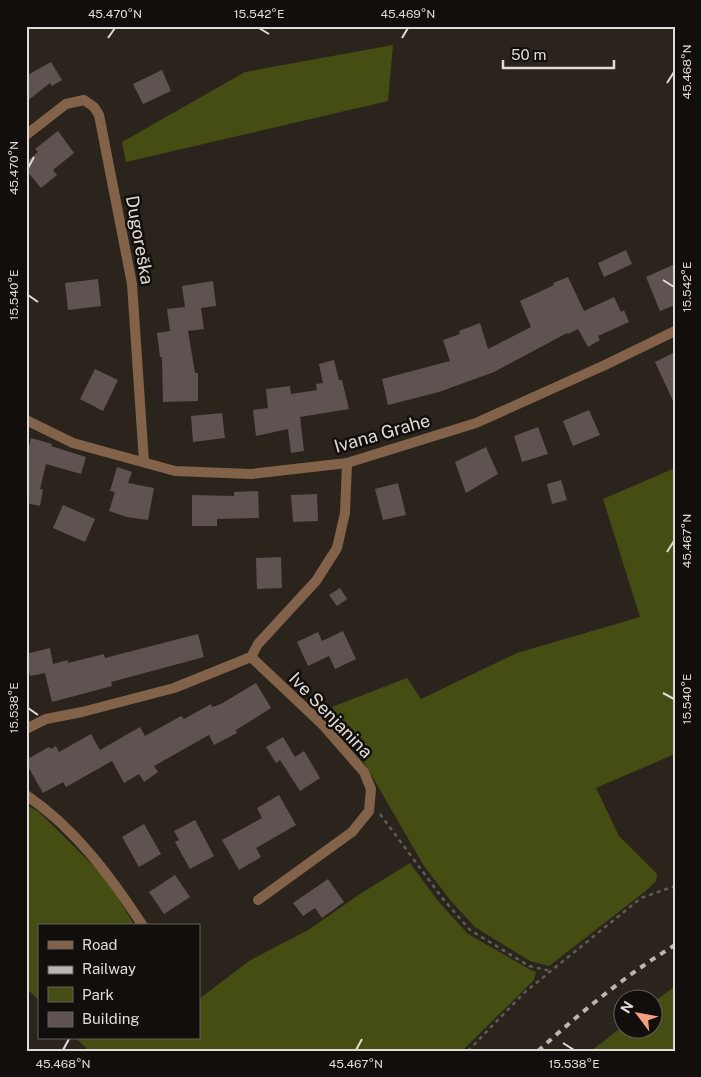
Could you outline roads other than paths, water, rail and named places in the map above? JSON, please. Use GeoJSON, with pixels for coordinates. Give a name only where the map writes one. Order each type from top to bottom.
{"type":"FeatureCollection","features":[{"type":"Feature","properties":{"kind":"street","name":"Dugoreška"},"geometry":{"type":"LineString","coordinates":[[26,135],[66,104],[84,100],[94,107],[99,115],[132,284],[144,462]]}},
{"type":"Feature","properties":{"kind":"street","name":"Ivana Grahe"},"geometry":{"type":"LineString","coordinates":[[26,420],[73,442],[175,471],[251,474],[347,463],[476,423],[604,365],[675,330]]}},
{"type":"Feature","properties":{"kind":"street"},"geometry":{"type":"LineString","coordinates":[[26,729],[46,719],[82,712],[174,688],[251,657],[258,644],[316,581],[337,548],[345,514],[347,463]]}},
{"type":"Feature","properties":{"kind":"street","name":"Ive Senjanina"},"geometry":{"type":"LineString","coordinates":[[251,657],[322,724],[364,772],[371,789],[368,811],[352,832],[258,900]]}},
{"type":"Feature","properties":{"kind":"street"},"geometry":{"type":"LineString","coordinates":[[26,795],[40,805],[91,852],[142,924]]}},
{"type":"Feature","properties":{"kind":"railway"},"geometry":{"type":"LineString","coordinates":[[538,1051],[604,995],[675,945]]}}]}
